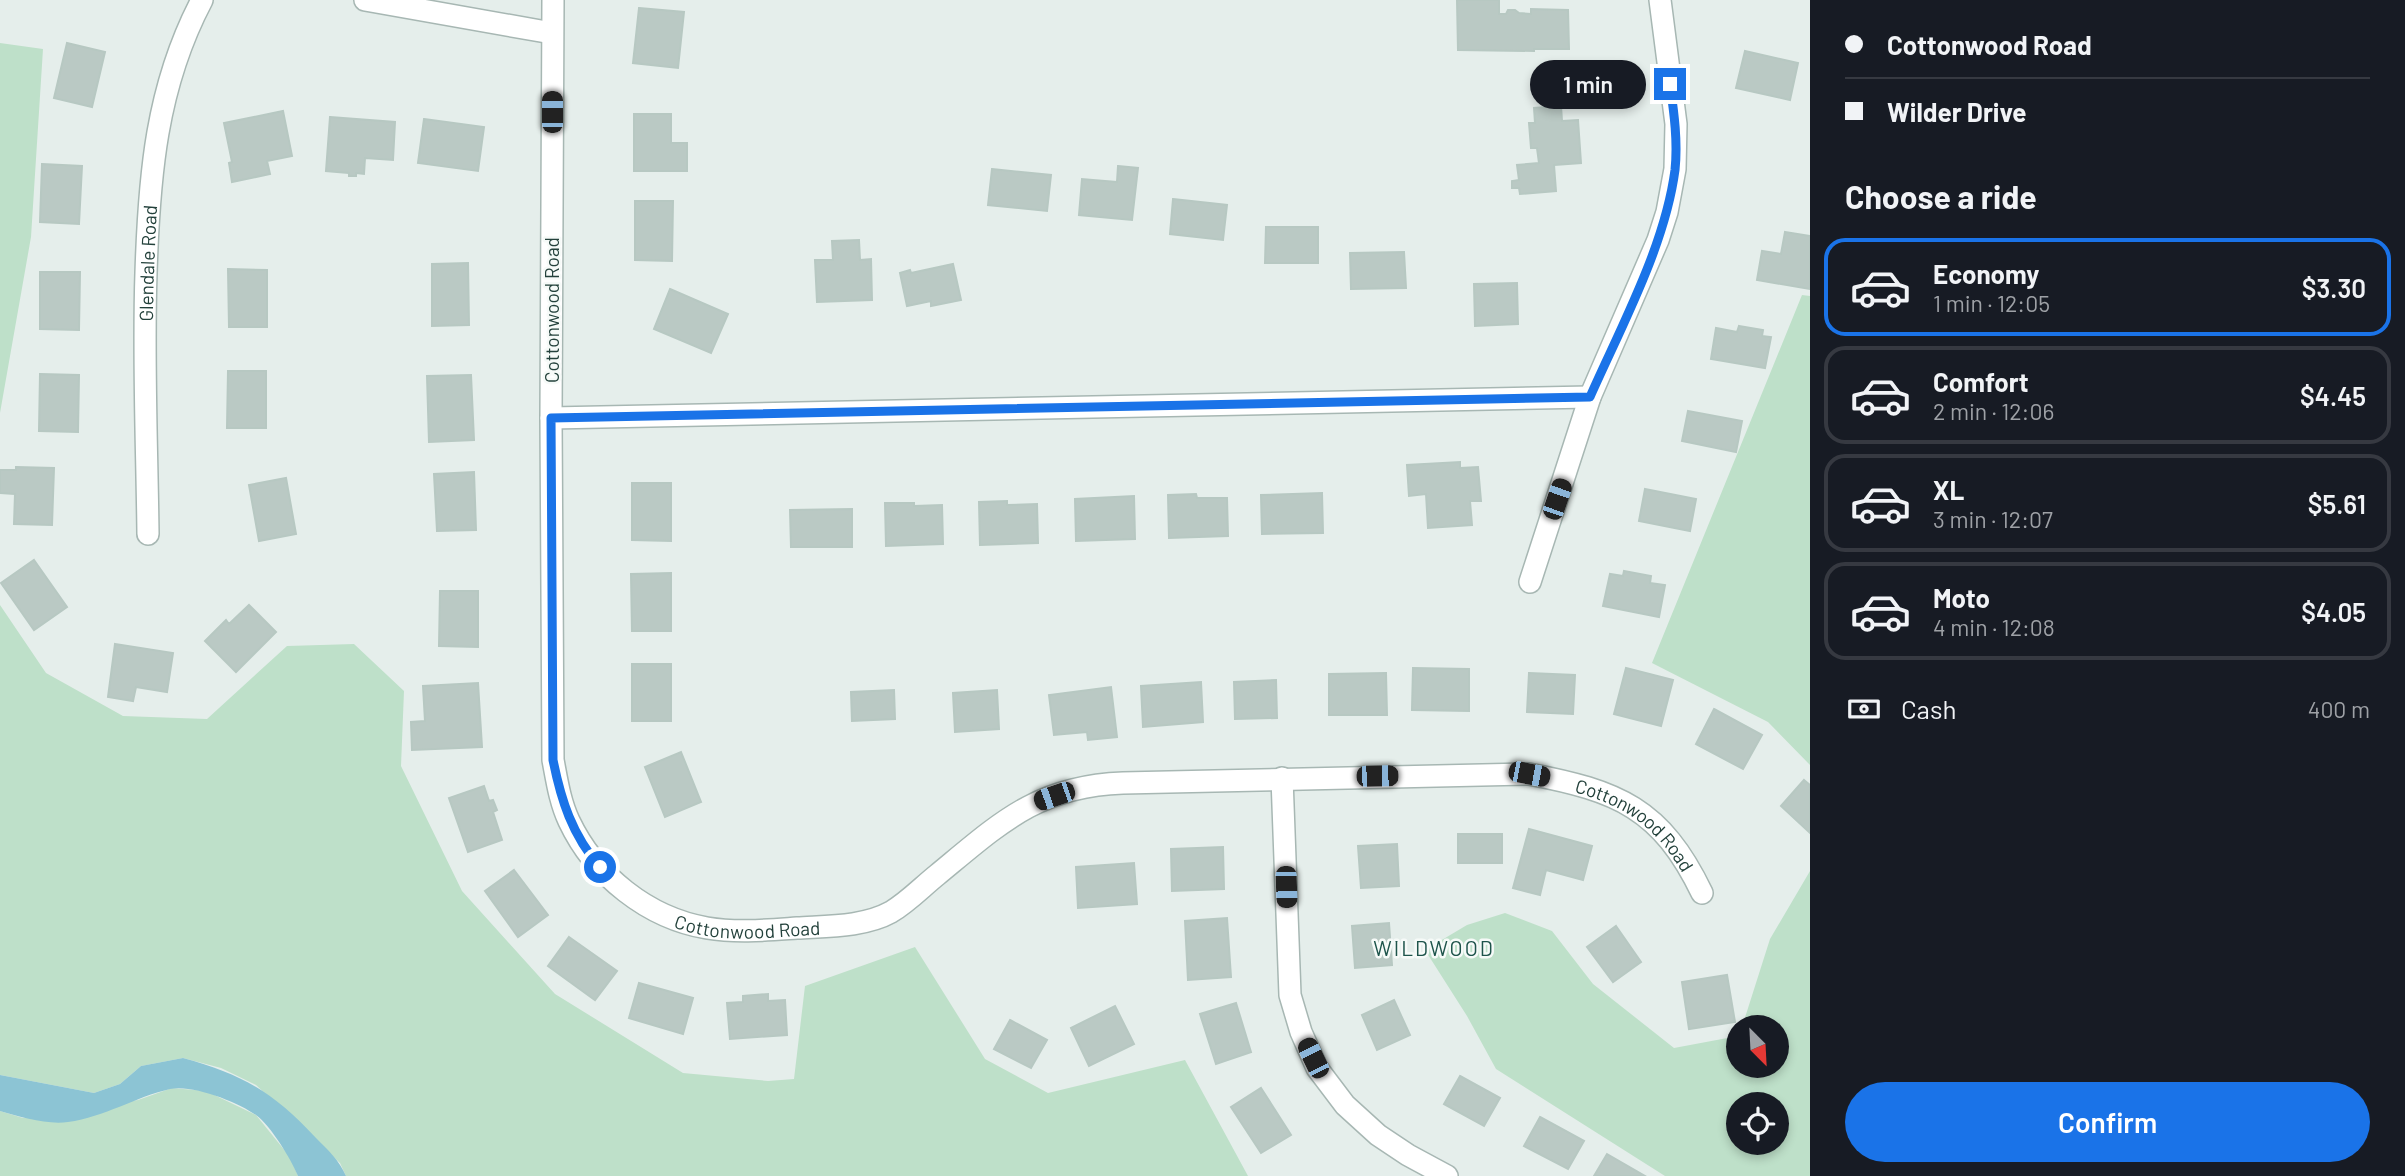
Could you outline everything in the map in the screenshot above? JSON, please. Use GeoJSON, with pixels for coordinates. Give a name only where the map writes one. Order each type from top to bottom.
{"type":"FeatureCollection","features":[{"type":"Feature","properties":{"kind":"street","name":"Glendale Road"},"geometry":{"type":"LineString","coordinates":[[148,534],[144,319],[148,202],[155,142],[169,81],[189,24],[202,0]]}},
{"type":"Feature","properties":{"kind":"street"},"geometry":{"type":"LineString","coordinates":[[365,0],[552,33]]}},
{"type":"Feature","properties":{"kind":"street","name":"Cottonwood Road"},"geometry":{"type":"LineString","coordinates":[[552,0],[553,760],[570,822],[588,853],[612,880],[646,906],[673,918],[707,928],[743,931],[852,924],[891,912],[1003,820],[1069,790],[1108,783],[1529,774],[1567,781],[1638,808],[1669,838],[1689,867],[1702,893]]}},
{"type":"Feature","properties":{"kind":"street"},"geometry":{"type":"LineString","coordinates":[[1530,582],[1590,397],[1658,240],[1667,212],[1675,169],[1676,124],[1660,0]]}},
{"type":"Feature","properties":{"kind":"street"},"geometry":{"type":"LineString","coordinates":[[551,418],[1590,397]]}},
{"type":"Feature","properties":{"kind":"street"},"geometry":{"type":"LineString","coordinates":[[1282,778],[1290,995],[1301,1032],[1317,1068],[1345,1105],[1378,1135],[1408,1156],[1447,1176]]}},
{"type":"Feature","properties":{"kind":"green space"},"geometry":{"type":"Polygon","coordinates":[[[0,43],[43,49],[31,237],[0,413],[0,43]]]}},
{"type":"Feature","properties":{"kind":"green space"},"geometry":{"type":"Polygon","coordinates":[[[1802,295],[1810,296],[1810,765],[1768,722],[1652,663],[1802,295]]]}},
{"type":"Feature","properties":{"kind":"green space"},"geometry":{"type":"Polygon","coordinates":[[[0,605],[46,673],[123,716],[207,719],[287,646],[354,644],[404,691],[401,766],[462,891],[555,994],[683,1073],[768,1081],[794,1079],[805,986],[915,947],[985,1059],[1048,1093],[1185,1060],[1248,1176],[346,1176],[340,1163],[256,1085],[221,1068],[183,1058],[141,1066],[120,1084],[94,1093],[0,1075],[0,605]]]}},
{"type":"Feature","properties":{"kind":"green space"},"geometry":{"type":"Polygon","coordinates":[[[1810,871],[1810,1176],[1665,1176],[1496,1069],[1467,1016],[1425,950],[1467,925],[1505,913],[1552,931],[1593,984],[1674,1048],[1726,1038],[1726,1078],[1789,1078],[1789,1015],[1746,1015],[1770,939],[1810,871]]]}},
{"type":"Feature","properties":{"kind":"green space"},"geometry":{"type":"Polygon","coordinates":[[[172,1088],[206,1091],[256,1115],[290,1157],[298,1176],[0,1176],[0,1111],[23,1118],[138,1100],[172,1088]]]}},
{"type":"Feature","properties":{"kind":"water"},"geometry":{"type":"Polygon","coordinates":[[[183,1058],[240,1078],[271,1097],[329,1151],[346,1176],[298,1176],[280,1143],[256,1115],[227,1100],[190,1089],[170,1089],[95,1116],[60,1123],[0,1111],[0,1075],[94,1093],[120,1084],[141,1066],[183,1058]]]}},
{"type":"Feature","properties":{"kind":"building"},"geometry":{"type":"Polygon","coordinates":[[[1457,0],[1499,0],[1499,14],[1506,14],[1508,10],[1531,14],[1531,9],[1568,10],[1569,49],[1458,50],[1457,0]]]}},
{"type":"Feature","properties":{"kind":"building"},"geometry":{"type":"Polygon","coordinates":[[[639,8],[684,12],[678,68],[633,63],[639,8]]]}},
{"type":"Feature","properties":{"kind":"building"},"geometry":{"type":"Polygon","coordinates":[[[67,43],[105,52],[92,107],[54,98],[67,43]]]}},
{"type":"Feature","properties":{"kind":"building"},"geometry":{"type":"Polygon","coordinates":[[[1745,51],[1798,63],[1790,100],[1736,88],[1745,51]]]}},
{"type":"Feature","properties":{"kind":"building"},"geometry":{"type":"Polygon","coordinates":[[[1561,106],[1562,121],[1578,120],[1581,163],[1554,165],[1556,191],[1520,194],[1519,188],[1512,188],[1512,181],[1519,180],[1517,165],[1539,163],[1537,148],[1531,148],[1529,123],[1535,123],[1534,108],[1561,106]]]}},
{"type":"Feature","properties":{"kind":"building"},"geometry":{"type":"Polygon","coordinates":[[[283,111],[292,156],[267,161],[270,174],[232,182],[229,163],[232,162],[224,123],[283,111]]]}},
{"type":"Feature","properties":{"kind":"building"},"geometry":{"type":"Polygon","coordinates":[[[634,114],[671,114],[671,143],[687,143],[687,171],[634,171],[634,114]]]}},
{"type":"Feature","properties":{"kind":"building"},"geometry":{"type":"Polygon","coordinates":[[[330,117],[395,122],[393,160],[365,158],[364,174],[356,173],[356,176],[326,171],[330,117]]]}},
{"type":"Feature","properties":{"kind":"building"},"geometry":{"type":"Polygon","coordinates":[[[424,119],[484,127],[478,171],[418,163],[424,119]]]}},
{"type":"Feature","properties":{"kind":"building"},"geometry":{"type":"Polygon","coordinates":[[[42,164],[82,166],[79,224],[40,222],[42,164]]]}},
{"type":"Feature","properties":{"kind":"building"},"geometry":{"type":"Polygon","coordinates":[[[1118,166],[1138,168],[1132,220],[1079,215],[1082,179],[1117,182],[1118,166]]]}},
{"type":"Feature","properties":{"kind":"building"},"geometry":{"type":"Polygon","coordinates":[[[992,169],[1051,175],[1047,211],[988,205],[992,169]]]}},
{"type":"Feature","properties":{"kind":"building"},"geometry":{"type":"Polygon","coordinates":[[[1173,199],[1227,205],[1223,240],[1170,234],[1173,199]]]}},
{"type":"Feature","properties":{"kind":"building"},"geometry":{"type":"Polygon","coordinates":[[[635,201],[673,201],[672,261],[635,260],[635,201]]]}},
{"type":"Feature","properties":{"kind":"building"},"geometry":{"type":"Polygon","coordinates":[[[1266,227],[1318,227],[1318,263],[1265,263],[1266,227]]]}},
{"type":"Feature","properties":{"kind":"building"},"geometry":{"type":"Polygon","coordinates":[[[1785,232],[1810,236],[1810,289],[1757,280],[1762,251],[1781,254],[1785,232]]]}},
{"type":"Feature","properties":{"kind":"building"},"geometry":{"type":"Polygon","coordinates":[[[859,240],[860,260],[871,259],[872,300],[817,302],[815,260],[833,260],[832,241],[859,240]]]}},
{"type":"Feature","properties":{"kind":"building"},"geometry":{"type":"Polygon","coordinates":[[[1404,252],[1406,288],[1351,289],[1350,253],[1404,252]]]}},
{"type":"Feature","properties":{"kind":"building"},"geometry":{"type":"Polygon","coordinates":[[[468,263],[469,325],[432,326],[432,264],[468,263]]]}},
{"type":"Feature","properties":{"kind":"building"},"geometry":{"type":"Polygon","coordinates":[[[953,264],[961,300],[931,306],[931,301],[907,306],[900,273],[953,264]]]}},
{"type":"Feature","properties":{"kind":"building"},"geometry":{"type":"Polygon","coordinates":[[[228,269],[267,270],[267,327],[229,327],[228,269]]]}},
{"type":"Feature","properties":{"kind":"building"},"geometry":{"type":"Polygon","coordinates":[[[40,272],[80,272],[79,330],[40,329],[40,272]]]}},
{"type":"Feature","properties":{"kind":"building"},"geometry":{"type":"Polygon","coordinates":[[[1517,283],[1518,324],[1475,326],[1474,284],[1517,283]]]}},
{"type":"Feature","properties":{"kind":"building"},"geometry":{"type":"Polygon","coordinates":[[[670,289],[728,314],[711,353],[654,329],[670,289]]]}},
{"type":"Feature","properties":{"kind":"building"},"geometry":{"type":"Polygon","coordinates":[[[1739,326],[1763,330],[1762,336],[1771,337],[1765,368],[1711,359],[1716,328],[1737,332],[1739,326]]]}},
{"type":"Feature","properties":{"kind":"building"},"geometry":{"type":"Polygon","coordinates":[[[228,371],[266,371],[266,428],[227,428],[228,371]]]}},
{"type":"Feature","properties":{"kind":"building"},"geometry":{"type":"Polygon","coordinates":[[[40,374],[79,375],[78,432],[39,431],[40,374]]]}},
{"type":"Feature","properties":{"kind":"building"},"geometry":{"type":"Polygon","coordinates":[[[471,375],[474,440],[429,442],[427,376],[471,375]]]}},
{"type":"Feature","properties":{"kind":"building"},"geometry":{"type":"Polygon","coordinates":[[[1688,411],[1742,421],[1736,452],[1682,441],[1688,411]]]}},
{"type":"Feature","properties":{"kind":"building"},"geometry":{"type":"Polygon","coordinates":[[[1460,462],[1460,468],[1478,467],[1481,501],[1470,501],[1472,525],[1428,528],[1426,494],[1409,496],[1407,465],[1460,462]]]}},
{"type":"Feature","properties":{"kind":"building"},"geometry":{"type":"Polygon","coordinates":[[[16,467],[54,468],[52,525],[14,524],[15,494],[0,493],[0,470],[16,470],[16,467]]]}},
{"type":"Feature","properties":{"kind":"building"},"geometry":{"type":"Polygon","coordinates":[[[474,472],[476,530],[437,531],[434,474],[474,472]]]}},
{"type":"Feature","properties":{"kind":"building"},"geometry":{"type":"Polygon","coordinates":[[[286,478],[296,534],[259,541],[249,485],[286,478]]]}},
{"type":"Feature","properties":{"kind":"building"},"geometry":{"type":"Polygon","coordinates":[[[632,483],[671,483],[671,541],[632,540],[632,483]]]}},
{"type":"Feature","properties":{"kind":"building"},"geometry":{"type":"Polygon","coordinates":[[[1645,489],[1696,499],[1690,531],[1639,521],[1645,489]]]}},
{"type":"Feature","properties":{"kind":"building"},"geometry":{"type":"Polygon","coordinates":[[[1322,493],[1323,533],[1262,534],[1261,495],[1322,493]]]}},
{"type":"Feature","properties":{"kind":"building"},"geometry":{"type":"Polygon","coordinates":[[[1196,494],[1197,498],[1227,498],[1228,536],[1169,538],[1168,495],[1196,494]]]}},
{"type":"Feature","properties":{"kind":"building"},"geometry":{"type":"Polygon","coordinates":[[[1134,496],[1135,539],[1076,541],[1075,499],[1134,496]]]}},
{"type":"Feature","properties":{"kind":"building"},"geometry":{"type":"Polygon","coordinates":[[[1007,501],[1007,505],[1037,504],[1038,543],[980,545],[979,502],[1007,501]]]}},
{"type":"Feature","properties":{"kind":"building"},"geometry":{"type":"Polygon","coordinates":[[[885,503],[942,505],[943,544],[886,546],[885,503]]]}},
{"type":"Feature","properties":{"kind":"building"},"geometry":{"type":"Polygon","coordinates":[[[852,509],[852,547],[791,547],[790,510],[852,509]]]}},
{"type":"Feature","properties":{"kind":"building"},"geometry":{"type":"Polygon","coordinates":[[[34,560],[67,607],[34,630],[1,583],[34,560]]]}},
{"type":"Feature","properties":{"kind":"building"},"geometry":{"type":"Polygon","coordinates":[[[1624,571],[1651,576],[1650,583],[1665,585],[1659,617],[1603,606],[1610,574],[1623,576],[1624,571]]]}},
{"type":"Feature","properties":{"kind":"building"},"geometry":{"type":"Polygon","coordinates":[[[671,573],[671,631],[632,631],[631,574],[671,573]]]}},
{"type":"Feature","properties":{"kind":"building"},"geometry":{"type":"Polygon","coordinates":[[[440,591],[478,591],[478,647],[439,646],[440,591]]]}},
{"type":"Feature","properties":{"kind":"building"},"geometry":{"type":"Polygon","coordinates":[[[249,605],[276,632],[236,672],[205,641],[226,620],[229,624],[249,605]]]}},
{"type":"Feature","properties":{"kind":"building"},"geometry":{"type":"Polygon","coordinates":[[[115,644],[173,653],[167,692],[136,687],[133,701],[108,697],[115,644]]]}},
{"type":"Feature","properties":{"kind":"building"},"geometry":{"type":"Polygon","coordinates":[[[632,664],[671,664],[671,721],[632,721],[632,664]]]}},
{"type":"Feature","properties":{"kind":"building"},"geometry":{"type":"Polygon","coordinates":[[[1413,668],[1469,669],[1469,711],[1412,710],[1413,668]]]}},
{"type":"Feature","properties":{"kind":"building"},"geometry":{"type":"Polygon","coordinates":[[[1626,668],[1673,680],[1661,726],[1614,714],[1626,668]]]}},
{"type":"Feature","properties":{"kind":"building"},"geometry":{"type":"Polygon","coordinates":[[[1386,673],[1387,715],[1329,715],[1329,674],[1386,673]]]}},
{"type":"Feature","properties":{"kind":"building"},"geometry":{"type":"Polygon","coordinates":[[[1529,673],[1575,675],[1573,714],[1527,712],[1529,673]]]}},
{"type":"Feature","properties":{"kind":"building"},"geometry":{"type":"Polygon","coordinates":[[[1276,680],[1277,718],[1235,719],[1234,682],[1276,680]]]}},
{"type":"Feature","properties":{"kind":"building"},"geometry":{"type":"Polygon","coordinates":[[[1201,682],[1203,722],[1143,727],[1141,686],[1201,682]]]}},
{"type":"Feature","properties":{"kind":"building"},"geometry":{"type":"Polygon","coordinates":[[[478,683],[482,747],[412,750],[411,722],[425,721],[423,686],[478,683]]]}},
{"type":"Feature","properties":{"kind":"building"},"geometry":{"type":"Polygon","coordinates":[[[1111,687],[1117,737],[1088,740],[1087,732],[1054,735],[1049,695],[1111,687]]]}},
{"type":"Feature","properties":{"kind":"building"},"geometry":{"type":"Polygon","coordinates":[[[894,690],[895,719],[852,721],[851,692],[894,690]]]}},
{"type":"Feature","properties":{"kind":"building"},"geometry":{"type":"Polygon","coordinates":[[[997,690],[999,729],[955,732],[953,693],[997,690]]]}},
{"type":"Feature","properties":{"kind":"building"},"geometry":{"type":"Polygon","coordinates":[[[1714,709],[1762,735],[1743,769],[1696,744],[1714,709]]]}},
{"type":"Feature","properties":{"kind":"building"},"geometry":{"type":"Polygon","coordinates":[[[681,752],[701,802],[665,817],[645,767],[681,752]]]}},
{"type":"Feature","properties":{"kind":"building"},"geometry":{"type":"Polygon","coordinates":[[[1804,780],[1810,785],[1810,833],[1781,806],[1804,780]]]}},
{"type":"Feature","properties":{"kind":"building"},"geometry":{"type":"Polygon","coordinates":[[[484,786],[489,801],[493,800],[497,810],[493,812],[502,840],[468,852],[449,798],[484,786]]]}},
{"type":"Feature","properties":{"kind":"building"},"geometry":{"type":"Polygon","coordinates":[[[1529,829],[1592,846],[1583,880],[1546,870],[1540,895],[1513,888],[1529,829]]]}},
{"type":"Feature","properties":{"kind":"building"},"geometry":{"type":"Polygon","coordinates":[[[1458,834],[1502,834],[1502,863],[1458,863],[1458,834]]]}},
{"type":"Feature","properties":{"kind":"building"},"geometry":{"type":"Polygon","coordinates":[[[1397,844],[1399,886],[1361,888],[1358,846],[1397,844]]]}},
{"type":"Feature","properties":{"kind":"building"},"geometry":{"type":"Polygon","coordinates":[[[1223,847],[1224,889],[1172,891],[1171,849],[1223,847]]]}},
{"type":"Feature","properties":{"kind":"building"},"geometry":{"type":"Polygon","coordinates":[[[1134,863],[1137,904],[1078,908],[1076,867],[1134,863]]]}},
{"type":"Feature","properties":{"kind":"building"},"geometry":{"type":"Polygon","coordinates":[[[514,870],[548,915],[518,937],[485,891],[514,870]]]}},
{"type":"Feature","properties":{"kind":"building"},"geometry":{"type":"Polygon","coordinates":[[[1227,918],[1231,977],[1188,980],[1185,921],[1227,918]]]}},
{"type":"Feature","properties":{"kind":"building"},"geometry":{"type":"Polygon","coordinates":[[[1389,923],[1392,965],[1355,968],[1352,926],[1389,923]]]}},
{"type":"Feature","properties":{"kind":"building"},"geometry":{"type":"Polygon","coordinates":[[[1616,926],[1641,962],[1613,982],[1587,947],[1616,926]]]}},
{"type":"Feature","properties":{"kind":"building"},"geometry":{"type":"Polygon","coordinates":[[[569,937],[617,971],[595,1000],[548,966],[569,937]]]}},
{"type":"Feature","properties":{"kind":"building"},"geometry":{"type":"Polygon","coordinates":[[[1727,975],[1734,1015],[1726,1015],[1726,1023],[1689,1029],[1682,982],[1727,975]]]}},
{"type":"Feature","properties":{"kind":"building"},"geometry":{"type":"Polygon","coordinates":[[[639,983],[693,998],[683,1034],[629,1018],[639,983]]]}},
{"type":"Feature","properties":{"kind":"building"},"geometry":{"type":"Polygon","coordinates":[[[768,994],[768,1001],[785,1000],[787,1035],[730,1039],[727,1003],[743,1002],[743,996],[768,994]]]}},
{"type":"Feature","properties":{"kind":"building"},"geometry":{"type":"Polygon","coordinates":[[[1394,1000],[1410,1035],[1377,1050],[1362,1015],[1394,1000]]]}},
{"type":"Feature","properties":{"kind":"building"},"geometry":{"type":"Polygon","coordinates":[[[1236,1003],[1251,1052],[1216,1064],[1200,1014],[1236,1003]]]}},
{"type":"Feature","properties":{"kind":"building"},"geometry":{"type":"Polygon","coordinates":[[[1115,1006],[1134,1044],[1089,1066],[1071,1028],[1115,1006]]]}},
{"type":"Feature","properties":{"kind":"building"},"geometry":{"type":"Polygon","coordinates":[[[1010,1020],[1047,1040],[1031,1068],[994,1049],[1010,1020]]]}},
{"type":"Feature","properties":{"kind":"building"},"geometry":{"type":"Polygon","coordinates":[[[1460,1076],[1500,1098],[1484,1126],[1444,1104],[1460,1076]]]}},
{"type":"Feature","properties":{"kind":"building"},"geometry":{"type":"Polygon","coordinates":[[[1261,1088],[1291,1135],[1261,1153],[1231,1107],[1261,1088]]]}},
{"type":"Feature","properties":{"kind":"building"},"geometry":{"type":"Polygon","coordinates":[[[1540,1117],[1584,1141],[1568,1169],[1524,1146],[1540,1117]]]}},
{"type":"Feature","properties":{"kind":"building"},"geometry":{"type":"Polygon","coordinates":[[[1607,1154],[1645,1176],[1594,1176],[1607,1154]]]}},
{"type":"Feature","properties":{"kind":"district","name":"WILDWOOD"},"geometry":{"type":"Point","coordinates":[1434,947]}},
{"type":"Feature","properties":{"kind":"route"},"geometry":{"type":"LineString","coordinates":[[600,867],[588,853],[570,822],[560,795],[553,760],[551,418],[1590,397],[1658,240],[1667,212],[1675,169],[1676,124],[1670,84]]}}]}
